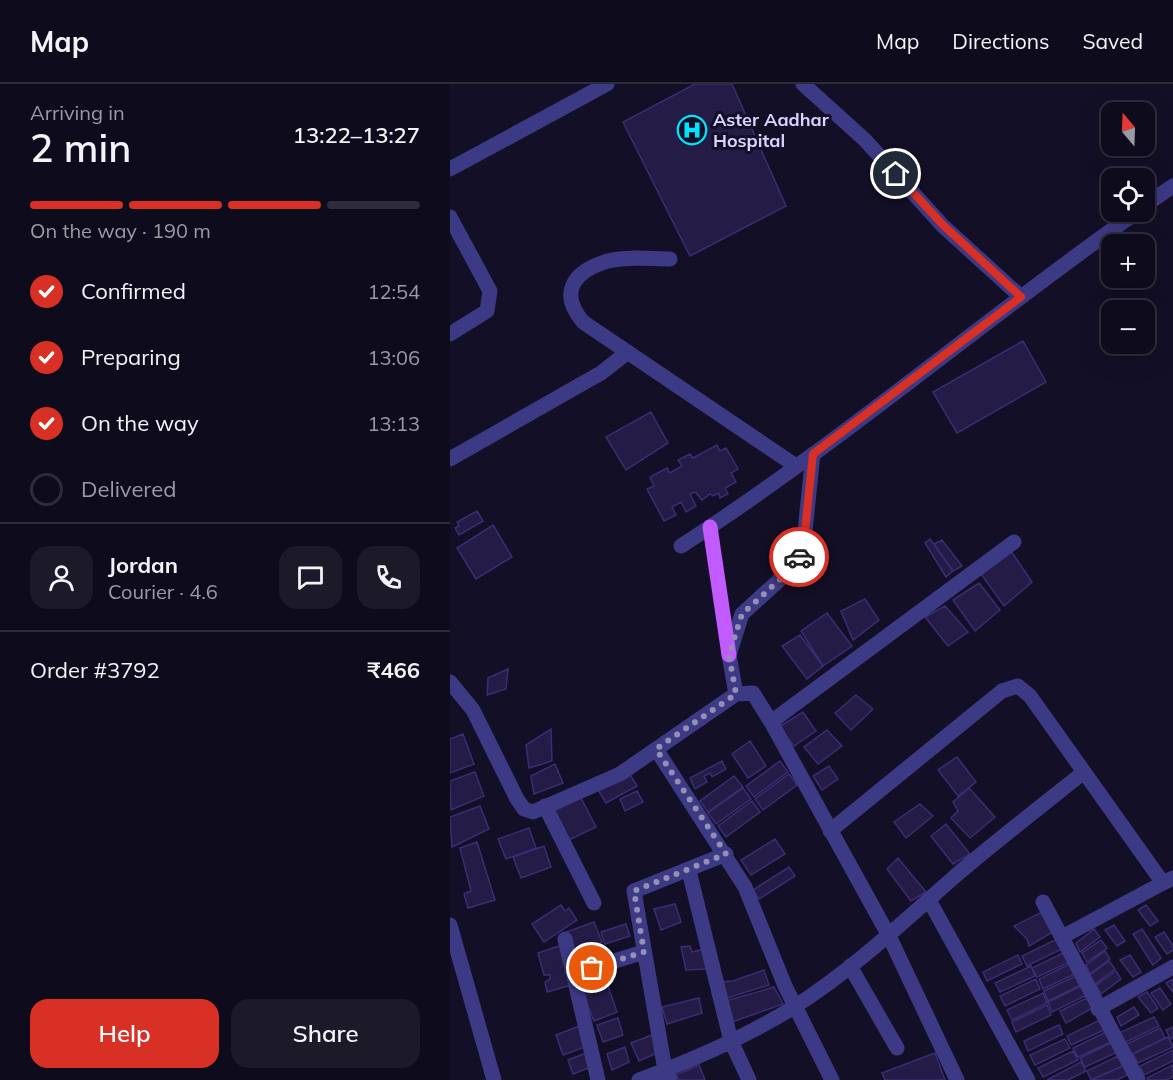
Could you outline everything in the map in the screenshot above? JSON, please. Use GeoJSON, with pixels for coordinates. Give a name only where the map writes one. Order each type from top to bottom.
{"type":"FeatureCollection","features":[{"type":"Feature","properties":{"kind":"main road"},"geometry":{"type":"LineString","coordinates":[[710,527],[729,655]]}},
{"type":"Feature","properties":{"kind":"street"},"geometry":{"type":"LineString","coordinates":[[450,169],[607,84]]}},
{"type":"Feature","properties":{"kind":"street"},"geometry":{"type":"LineString","coordinates":[[803,84],[865,140],[943,225],[1021,297]]}},
{"type":"Feature","properties":{"kind":"street"},"geometry":{"type":"LineString","coordinates":[[1155,201],[1170,194]]}},
{"type":"Feature","properties":{"kind":"street"},"geometry":{"type":"LineString","coordinates":[[450,217],[490,291],[490,302],[487,311],[450,334]]}},
{"type":"Feature","properties":{"kind":"street"},"geometry":{"type":"LineString","coordinates":[[681,546],[813,454],[1123,222]]}},
{"type":"Feature","properties":{"kind":"street"},"geometry":{"type":"LineString","coordinates":[[670,259],[610,261],[584,271],[573,282],[570,296],[574,310],[583,322],[796,466]]}},
{"type":"Feature","properties":{"kind":"street"},"geometry":{"type":"LineString","coordinates":[[450,459],[592,378],[628,352]]}},
{"type":"Feature","properties":{"kind":"street"},"geometry":{"type":"LineString","coordinates":[[736,694],[729,655],[742,614],[798,563],[805,531],[813,454]]}},
{"type":"Feature","properties":{"kind":"street"},"geometry":{"type":"LineString","coordinates":[[771,722],[1014,542]]}},
{"type":"Feature","properties":{"kind":"street"},"geometry":{"type":"LineString","coordinates":[[450,682],[473,710],[524,809],[533,812],[620,774],[736,694],[753,693],[889,936],[957,1080]]}},
{"type":"Feature","properties":{"kind":"street"},"geometry":{"type":"LineString","coordinates":[[830,831],[1002,691],[1018,686],[1030,696],[1084,772],[1168,880],[1062,937]]}},
{"type":"Feature","properties":{"kind":"street"},"geometry":{"type":"LineString","coordinates":[[656,749],[745,886],[794,1007],[832,1080]]}},
{"type":"Feature","properties":{"kind":"street"},"geometry":{"type":"LineString","coordinates":[[639,1080],[667,1075],[794,1007],[889,936],[929,900],[1084,772]]}},
{"type":"Feature","properties":{"kind":"street"},"geometry":{"type":"LineString","coordinates":[[545,807],[594,903]]}},
{"type":"Feature","properties":{"kind":"street"},"geometry":{"type":"LineString","coordinates":[[667,1075],[634,891],[689,871],[726,854]]}},
{"type":"Feature","properties":{"kind":"street"},"geometry":{"type":"LineString","coordinates":[[689,871],[731,1041],[749,1080]]}},
{"type":"Feature","properties":{"kind":"street"},"geometry":{"type":"LineString","coordinates":[[929,900],[1028,1080]]}},
{"type":"Feature","properties":{"kind":"street"},"geometry":{"type":"LineString","coordinates":[[1043,902],[1098,1009],[1138,1080]]}},
{"type":"Feature","properties":{"kind":"street"},"geometry":{"type":"LineString","coordinates":[[450,925],[454,952],[494,1080]]}},
{"type":"Feature","properties":{"kind":"street"},"geometry":{"type":"LineString","coordinates":[[565,939],[575,973],[598,1080]]}},
{"type":"Feature","properties":{"kind":"street"},"geometry":{"type":"LineString","coordinates":[[575,973],[644,952]]}},
{"type":"Feature","properties":{"kind":"street"},"geometry":{"type":"LineString","coordinates":[[850,966],[897,1048]]}},
{"type":"Feature","properties":{"kind":"street"},"geometry":{"type":"LineString","coordinates":[[1098,1009],[1173,967]]}},
{"type":"Feature","properties":{"kind":"building"},"geometry":{"type":"Polygon","coordinates":[[[695,84],[732,84],[786,206],[690,256],[623,122],[695,84]]]}},
{"type":"Feature","properties":{"kind":"building"},"geometry":{"type":"Polygon","coordinates":[[[1023,341],[1046,382],[957,433],[933,392],[1023,341]]]}},
{"type":"Feature","properties":{"kind":"building"},"geometry":{"type":"Polygon","coordinates":[[[651,412],[668,443],[626,470],[606,437],[651,412]]]}},
{"type":"Feature","properties":{"kind":"building"},"geometry":{"type":"Polygon","coordinates":[[[717,445],[720,451],[726,448],[738,469],[731,473],[736,482],[725,488],[728,494],[720,498],[719,493],[713,496],[710,494],[702,500],[695,492],[690,494],[696,506],[686,512],[681,502],[672,507],[676,515],[664,521],[647,489],[654,486],[650,477],[667,468],[670,473],[682,466],[678,460],[690,454],[693,458],[717,445]]]}},
{"type":"Feature","properties":{"kind":"building"},"geometry":{"type":"Polygon","coordinates":[[[477,511],[483,521],[459,535],[455,528],[459,526],[457,522],[477,511]]]}},
{"type":"Feature","properties":{"kind":"building"},"geometry":{"type":"Polygon","coordinates":[[[493,525],[512,557],[476,579],[457,548],[493,525]]]}},
{"type":"Feature","properties":{"kind":"building"},"geometry":{"type":"Polygon","coordinates":[[[930,539],[953,571],[946,577],[925,543],[930,539]]]}},
{"type":"Feature","properties":{"kind":"building"},"geometry":{"type":"Polygon","coordinates":[[[942,540],[962,566],[953,571],[934,544],[942,540]]]}},
{"type":"Feature","properties":{"kind":"building"},"geometry":{"type":"Polygon","coordinates":[[[1011,551],[1032,582],[1004,606],[981,574],[1011,551]]]}},
{"type":"Feature","properties":{"kind":"building"},"geometry":{"type":"Polygon","coordinates":[[[979,583],[1000,610],[975,631],[953,600],[979,583]]]}},
{"type":"Feature","properties":{"kind":"building"},"geometry":{"type":"Polygon","coordinates":[[[865,599],[879,620],[853,640],[841,611],[865,599]]]}},
{"type":"Feature","properties":{"kind":"building"},"geometry":{"type":"Polygon","coordinates":[[[945,606],[968,632],[948,646],[925,617],[945,606]]]}},
{"type":"Feature","properties":{"kind":"building"},"geometry":{"type":"Polygon","coordinates":[[[827,613],[852,646],[823,666],[801,631],[827,613]]]}},
{"type":"Feature","properties":{"kind":"building"},"geometry":{"type":"Polygon","coordinates":[[[800,635],[823,666],[807,679],[782,646],[800,635]]]}},
{"type":"Feature","properties":{"kind":"building"},"geometry":{"type":"Polygon","coordinates":[[[508,669],[506,689],[487,695],[488,678],[508,669]]]}},
{"type":"Feature","properties":{"kind":"building"},"geometry":{"type":"Polygon","coordinates":[[[856,695],[873,709],[851,730],[835,713],[856,695]]]}},
{"type":"Feature","properties":{"kind":"building"},"geometry":{"type":"Polygon","coordinates":[[[803,712],[816,731],[794,746],[779,727],[803,712]]]}},
{"type":"Feature","properties":{"kind":"building"},"geometry":{"type":"Polygon","coordinates":[[[551,729],[552,761],[529,768],[526,745],[551,729]]]}},
{"type":"Feature","properties":{"kind":"building"},"geometry":{"type":"Polygon","coordinates":[[[827,730],[842,746],[818,764],[804,747],[827,730]]]}},
{"type":"Feature","properties":{"kind":"building"},"geometry":{"type":"Polygon","coordinates":[[[463,734],[474,764],[450,773],[450,739],[463,734]]]}},
{"type":"Feature","properties":{"kind":"building"},"geometry":{"type":"Polygon","coordinates":[[[750,741],[766,766],[748,778],[732,754],[750,741]]]}},
{"type":"Feature","properties":{"kind":"building"},"geometry":{"type":"Polygon","coordinates":[[[957,757],[976,782],[958,796],[938,770],[957,757]]]}},
{"type":"Feature","properties":{"kind":"building"},"geometry":{"type":"Polygon","coordinates":[[[722,761],[726,769],[712,777],[710,773],[704,776],[707,782],[695,789],[690,778],[722,761]]]}},
{"type":"Feature","properties":{"kind":"building"},"geometry":{"type":"Polygon","coordinates":[[[780,761],[788,772],[754,797],[746,786],[780,761]]]}},
{"type":"Feature","properties":{"kind":"building"},"geometry":{"type":"Polygon","coordinates":[[[555,764],[563,783],[534,794],[531,776],[555,764]]]}},
{"type":"Feature","properties":{"kind":"building"},"geometry":{"type":"Polygon","coordinates":[[[829,766],[838,779],[822,790],[813,776],[829,766]]]}},
{"type":"Feature","properties":{"kind":"building"},"geometry":{"type":"Polygon","coordinates":[[[475,772],[484,796],[451,810],[450,781],[475,772]]]}},
{"type":"Feature","properties":{"kind":"building"},"geometry":{"type":"Polygon","coordinates":[[[629,773],[637,786],[606,803],[598,790],[629,773]]]}},
{"type":"Feature","properties":{"kind":"building"},"geometry":{"type":"Polygon","coordinates":[[[789,774],[797,785],[763,810],[755,799],[789,774]]]}},
{"type":"Feature","properties":{"kind":"building"},"geometry":{"type":"Polygon","coordinates":[[[734,776],[743,787],[708,812],[700,801],[734,776]]]}},
{"type":"Feature","properties":{"kind":"building"},"geometry":{"type":"Polygon","coordinates":[[[743,788],[751,799],[716,824],[708,813],[743,788]]]}},
{"type":"Feature","properties":{"kind":"building"},"geometry":{"type":"Polygon","coordinates":[[[969,788],[995,817],[970,838],[951,818],[958,811],[953,802],[969,788]]]}},
{"type":"Feature","properties":{"kind":"building"},"geometry":{"type":"Polygon","coordinates":[[[637,791],[643,802],[625,811],[620,799],[637,791]]]}},
{"type":"Feature","properties":{"kind":"building"},"geometry":{"type":"Polygon","coordinates":[[[581,798],[596,827],[569,840],[552,812],[581,798]]]}},
{"type":"Feature","properties":{"kind":"building"},"geometry":{"type":"Polygon","coordinates":[[[752,801],[760,812],[726,837],[718,826],[752,801]]]}},
{"type":"Feature","properties":{"kind":"building"},"geometry":{"type":"Polygon","coordinates":[[[920,804],[933,816],[906,838],[894,822],[920,804]]]}},
{"type":"Feature","properties":{"kind":"building"},"geometry":{"type":"Polygon","coordinates":[[[480,806],[489,829],[452,847],[450,817],[480,806]]]}},
{"type":"Feature","properties":{"kind":"building"},"geometry":{"type":"Polygon","coordinates":[[[946,824],[970,854],[953,864],[931,836],[946,824]]]}},
{"type":"Feature","properties":{"kind":"building"},"geometry":{"type":"Polygon","coordinates":[[[529,828],[536,848],[506,859],[498,839],[529,828]]]}},
{"type":"Feature","properties":{"kind":"building"},"geometry":{"type":"Polygon","coordinates":[[[775,839],[785,854],[751,875],[741,860],[775,839]]]}},
{"type":"Feature","properties":{"kind":"building"},"geometry":{"type":"Polygon","coordinates":[[[477,842],[495,900],[468,908],[464,894],[471,891],[460,848],[477,842]]]}},
{"type":"Feature","properties":{"kind":"building"},"geometry":{"type":"Polygon","coordinates":[[[544,846],[551,867],[521,878],[513,857],[544,846]]]}},
{"type":"Feature","properties":{"kind":"building"},"geometry":{"type":"Polygon","coordinates":[[[898,858],[926,892],[911,901],[887,869],[898,858]]]}},
{"type":"Feature","properties":{"kind":"building"},"geometry":{"type":"Polygon","coordinates":[[[789,867],[795,876],[759,899],[753,890],[789,867]]]}},
{"type":"Feature","properties":{"kind":"building"},"geometry":{"type":"Polygon","coordinates":[[[675,904],[681,922],[661,930],[654,909],[675,904]]]}},
{"type":"Feature","properties":{"kind":"building"},"geometry":{"type":"Polygon","coordinates":[[[561,905],[565,911],[569,908],[577,920],[544,942],[532,924],[561,905]]]}},
{"type":"Feature","properties":{"kind":"building"},"geometry":{"type":"Polygon","coordinates":[[[1146,905],[1158,921],[1150,926],[1138,910],[1146,905]]]}},
{"type":"Feature","properties":{"kind":"building"},"geometry":{"type":"Polygon","coordinates":[[[1044,911],[1053,932],[1029,946],[1027,939],[1014,926],[1044,911]]]}},
{"type":"Feature","properties":{"kind":"building"},"geometry":{"type":"Polygon","coordinates":[[[594,922],[602,942],[571,953],[564,933],[594,922]]]}},
{"type":"Feature","properties":{"kind":"building"},"geometry":{"type":"Polygon","coordinates":[[[626,924],[630,936],[605,944],[601,932],[626,924]]]}},
{"type":"Feature","properties":{"kind":"building"},"geometry":{"type":"Polygon","coordinates":[[[1114,925],[1125,941],[1117,946],[1105,930],[1114,925]]]}},
{"type":"Feature","properties":{"kind":"building"},"geometry":{"type":"Polygon","coordinates":[[[1094,929],[1100,937],[1080,952],[1076,943],[1094,929]]]}},
{"type":"Feature","properties":{"kind":"building"},"geometry":{"type":"Polygon","coordinates":[[[1142,929],[1161,958],[1153,965],[1133,934],[1142,929]]]}},
{"type":"Feature","properties":{"kind":"building"},"geometry":{"type":"Polygon","coordinates":[[[1164,932],[1173,946],[1173,950],[1167,954],[1155,937],[1164,932]]]}},
{"type":"Feature","properties":{"kind":"building"},"geometry":{"type":"Polygon","coordinates":[[[1057,939],[1062,949],[1027,966],[1022,956],[1057,939]]]}},
{"type":"Feature","properties":{"kind":"building"},"geometry":{"type":"Polygon","coordinates":[[[1101,940],[1107,948],[1087,962],[1082,953],[1101,940]]]}},
{"type":"Feature","properties":{"kind":"building"},"geometry":{"type":"Polygon","coordinates":[[[562,945],[575,984],[547,992],[545,982],[550,979],[550,975],[544,975],[538,953],[562,945]]]}},
{"type":"Feature","properties":{"kind":"building"},"geometry":{"type":"Polygon","coordinates":[[[690,946],[692,952],[704,949],[706,969],[686,970],[681,947],[690,946]]]}},
{"type":"Feature","properties":{"kind":"building"},"geometry":{"type":"Polygon","coordinates":[[[1067,951],[1072,961],[1037,977],[1032,968],[1067,951]]]}},
{"type":"Feature","properties":{"kind":"building"},"geometry":{"type":"Polygon","coordinates":[[[1105,951],[1110,959],[1090,974],[1086,965],[1105,951]]]}},
{"type":"Feature","properties":{"kind":"building"},"geometry":{"type":"Polygon","coordinates":[[[1018,955],[1022,964],[987,981],[983,972],[1018,955]]]}},
{"type":"Feature","properties":{"kind":"building"},"geometry":{"type":"Polygon","coordinates":[[[1130,955],[1141,972],[1133,977],[1120,960],[1130,955]]]}},
{"type":"Feature","properties":{"kind":"building"},"geometry":{"type":"Polygon","coordinates":[[[1109,961],[1115,969],[1095,984],[1090,975],[1109,961]]]}},
{"type":"Feature","properties":{"kind":"building"},"geometry":{"type":"Polygon","coordinates":[[[1074,962],[1079,972],[1043,989],[1039,979],[1074,962]]]}},
{"type":"Feature","properties":{"kind":"building"},"geometry":{"type":"Polygon","coordinates":[[[1031,966],[1035,976],[1000,992],[995,983],[1031,966]]]}},
{"type":"Feature","properties":{"kind":"building"},"geometry":{"type":"Polygon","coordinates":[[[764,970],[769,985],[727,998],[721,982],[733,981],[764,970]]]}},
{"type":"Feature","properties":{"kind":"building"},"geometry":{"type":"Polygon","coordinates":[[[602,971],[606,983],[586,989],[582,978],[602,971]]]}},
{"type":"Feature","properties":{"kind":"building"},"geometry":{"type":"Polygon","coordinates":[[[1116,971],[1121,979],[1101,994],[1096,985],[1116,971]]]}},
{"type":"Feature","properties":{"kind":"building"},"geometry":{"type":"Polygon","coordinates":[[[1078,975],[1083,984],[1048,1001],[1044,991],[1078,975]]]}},
{"type":"Feature","properties":{"kind":"building"},"geometry":{"type":"Polygon","coordinates":[[[1036,979],[1040,989],[1005,1006],[1000,996],[1036,979]]]}},
{"type":"Feature","properties":{"kind":"building"},"geometry":{"type":"Polygon","coordinates":[[[1173,979],[1173,992],[1166,983],[1173,979]]]}},
{"type":"Feature","properties":{"kind":"building"},"geometry":{"type":"Polygon","coordinates":[[[1083,985],[1087,995],[1052,1012],[1048,1002],[1083,985]]]}},
{"type":"Feature","properties":{"kind":"building"},"geometry":{"type":"Polygon","coordinates":[[[608,986],[617,1012],[594,1021],[584,996],[608,986]]]}},
{"type":"Feature","properties":{"kind":"building"},"geometry":{"type":"Polygon","coordinates":[[[774,987],[783,1004],[732,1022],[726,1001],[774,987]]]}},
{"type":"Feature","properties":{"kind":"building"},"geometry":{"type":"Polygon","coordinates":[[[1160,988],[1171,1004],[1163,1010],[1151,993],[1160,988]]]}},
{"type":"Feature","properties":{"kind":"building"},"geometry":{"type":"Polygon","coordinates":[[[1147,992],[1158,1008],[1151,1013],[1138,997],[1147,992]]]}},
{"type":"Feature","properties":{"kind":"building"},"geometry":{"type":"Polygon","coordinates":[[[1043,993],[1047,1003],[1012,1020],[1007,1010],[1043,993]]]}},
{"type":"Feature","properties":{"kind":"building"},"geometry":{"type":"Polygon","coordinates":[[[1089,997],[1094,1007],[1066,1023],[1060,1011],[1089,997]]]}},
{"type":"Feature","properties":{"kind":"building"},"geometry":{"type":"Polygon","coordinates":[[[699,998],[702,1013],[667,1024],[662,1007],[699,998]]]}},
{"type":"Feature","properties":{"kind":"building"},"geometry":{"type":"Polygon","coordinates":[[[1047,1005],[1051,1015],[1016,1032],[1012,1022],[1047,1005]]]}},
{"type":"Feature","properties":{"kind":"building"},"geometry":{"type":"Polygon","coordinates":[[[1134,1007],[1139,1015],[1121,1026],[1117,1017],[1134,1007]]]}},
{"type":"Feature","properties":{"kind":"building"},"geometry":{"type":"Polygon","coordinates":[[[1154,1017],[1159,1026],[1124,1043],[1119,1033],[1154,1017]]]}},
{"type":"Feature","properties":{"kind":"building"},"geometry":{"type":"Polygon","coordinates":[[[618,1018],[623,1035],[603,1042],[597,1025],[618,1018]]]}},
{"type":"Feature","properties":{"kind":"building"},"geometry":{"type":"Polygon","coordinates":[[[1102,1019],[1106,1029],[1071,1045],[1067,1036],[1102,1019]]]}},
{"type":"Feature","properties":{"kind":"building"},"geometry":{"type":"Polygon","coordinates":[[[582,1025],[590,1045],[563,1055],[556,1035],[582,1025]]]}},
{"type":"Feature","properties":{"kind":"building"},"geometry":{"type":"Polygon","coordinates":[[[1059,1025],[1063,1034],[1028,1051],[1024,1041],[1059,1025]]]}},
{"type":"Feature","properties":{"kind":"building"},"geometry":{"type":"Polygon","coordinates":[[[1173,1027],[1173,1038],[1171,1039],[1166,1030],[1173,1027]]]}},
{"type":"Feature","properties":{"kind":"building"},"geometry":{"type":"Polygon","coordinates":[[[1160,1028],[1165,1038],[1130,1055],[1125,1045],[1160,1028]]]}},
{"type":"Feature","properties":{"kind":"building"},"geometry":{"type":"Polygon","coordinates":[[[1108,1031],[1113,1041],[1078,1057],[1073,1048],[1108,1031]]]}},
{"type":"Feature","properties":{"kind":"building"},"geometry":{"type":"Polygon","coordinates":[[[652,1035],[659,1052],[639,1061],[631,1043],[652,1035]]]}},
{"type":"Feature","properties":{"kind":"building"},"geometry":{"type":"Polygon","coordinates":[[[1168,1037],[1173,1047],[1138,1063],[1133,1054],[1168,1037]]]}},
{"type":"Feature","properties":{"kind":"building"},"geometry":{"type":"Polygon","coordinates":[[[1065,1039],[1070,1048],[1035,1065],[1030,1055],[1065,1039]]]}},
{"type":"Feature","properties":{"kind":"building"},"geometry":{"type":"Polygon","coordinates":[[[1115,1041],[1120,1051],[1085,1067],[1080,1058],[1115,1041]]]}},
{"type":"Feature","properties":{"kind":"building"},"geometry":{"type":"Polygon","coordinates":[[[625,1047],[629,1062],[612,1070],[607,1054],[625,1047]]]}},
{"type":"Feature","properties":{"kind":"building"},"geometry":{"type":"Polygon","coordinates":[[[1173,1050],[1173,1061],[1144,1075],[1140,1066],[1173,1050]]]}},
{"type":"Feature","properties":{"kind":"building"},"geometry":{"type":"Polygon","coordinates":[[[1073,1051],[1078,1060],[1043,1077],[1038,1068],[1073,1051]]]}},
{"type":"Feature","properties":{"kind":"building"},"geometry":{"type":"Polygon","coordinates":[[[586,1053],[591,1067],[573,1074],[568,1060],[586,1053]]]}},
{"type":"Feature","properties":{"kind":"building"},"geometry":{"type":"Polygon","coordinates":[[[935,1053],[945,1080],[885,1080],[882,1073],[935,1053]]]}},
{"type":"Feature","properties":{"kind":"building"},"geometry":{"type":"Polygon","coordinates":[[[1122,1054],[1127,1064],[1091,1080],[1087,1071],[1122,1054]]]}},
{"type":"Feature","properties":{"kind":"building"},"geometry":{"type":"Polygon","coordinates":[[[1081,1062],[1086,1071],[1068,1080],[1047,1080],[1081,1062]]]}},
{"type":"Feature","properties":{"kind":"building"},"geometry":{"type":"Polygon","coordinates":[[[1127,1064],[1131,1073],[1117,1080],[1092,1080],[1127,1064]]]}},
{"type":"Feature","properties":{"kind":"building"},"geometry":{"type":"Polygon","coordinates":[[[699,1065],[705,1080],[679,1080],[676,1075],[699,1065]]]}},
{"type":"Feature","properties":{"kind":"building"},"geometry":{"type":"Polygon","coordinates":[[[1173,1065],[1173,1077],[1166,1080],[1148,1080],[1147,1078],[1173,1065]]]}},
{"type":"Feature","properties":{"kind":"way so far"},"geometry":{"type":"LineString","coordinates":[[592,968],[644,952],[634,891],[689,871],[726,854],[656,749],[736,694],[729,655],[742,614],[798,563],[799,557]]}},
{"type":"Feature","properties":{"kind":"place","name":"Aster Aadhar Hospital"},"geometry":{"type":"Point","coordinates":[692,130]}},
{"type":"Feature","properties":{"kind":"route"},"geometry":{"type":"LineString","coordinates":[[799,557],[805,531],[813,454],[1001,309],[1021,297],[943,225],[896,174]]}}]}
